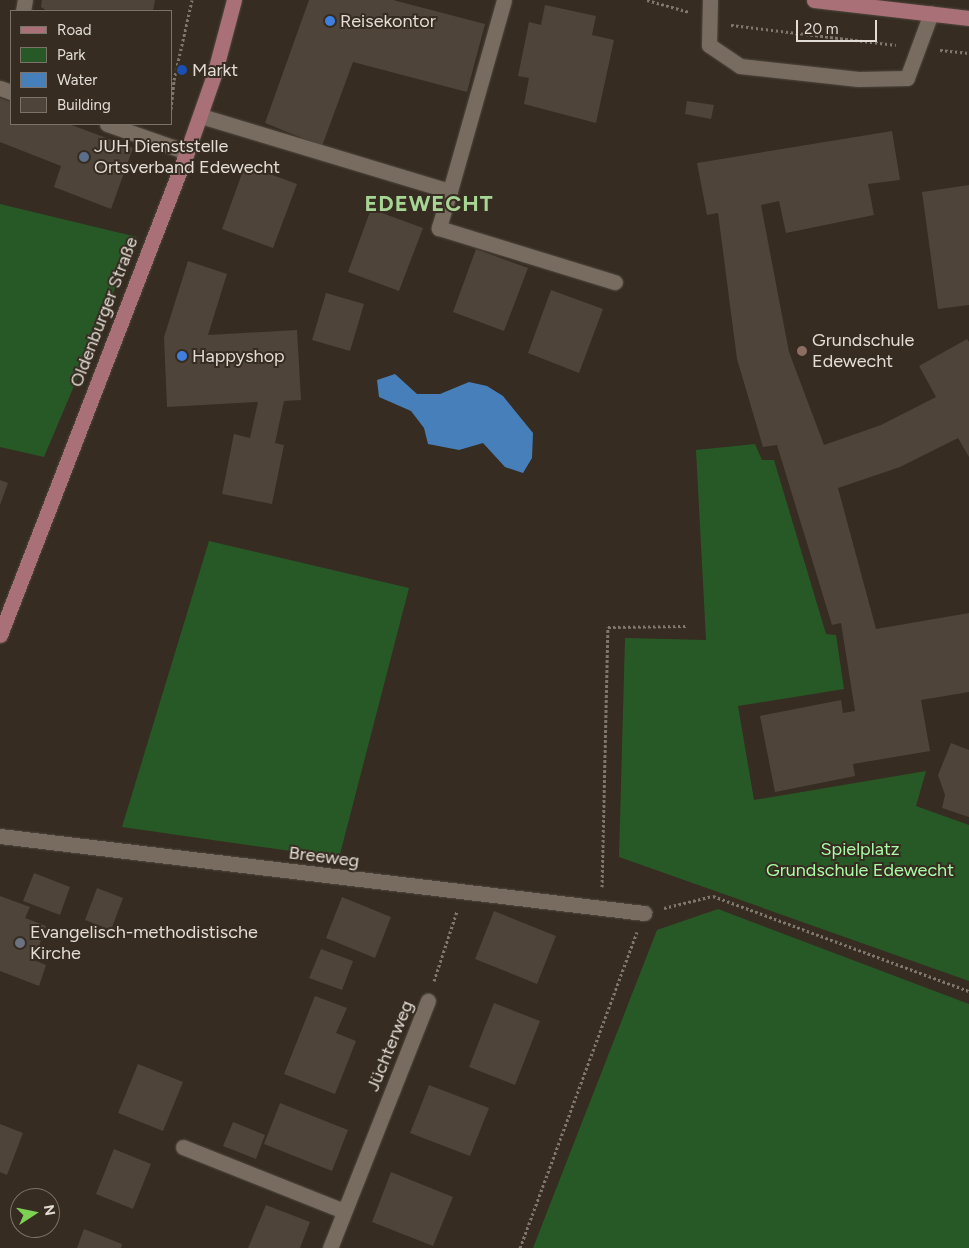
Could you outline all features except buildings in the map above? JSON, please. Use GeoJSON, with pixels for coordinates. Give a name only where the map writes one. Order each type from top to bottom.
{"type":"FeatureCollection","features":[{"type":"Feature","properties":{"kind":"main road","name":"Oldenburger Straße"},"geometry":{"type":"LineString","coordinates":[[0,635],[188,152],[201,116],[234,0]]}},
{"type":"Feature","properties":{"kind":"main road"},"geometry":{"type":"LineString","coordinates":[[814,0],[969,18]]}},
{"type":"Feature","properties":{"kind":"street"},"geometry":{"type":"LineString","coordinates":[[504,0],[439,228],[615,282]]}},
{"type":"Feature","properties":{"kind":"street"},"geometry":{"type":"LineString","coordinates":[[710,0],[709,45],[740,66],[858,79],[907,78],[931,13]]}},
{"type":"Feature","properties":{"kind":"street"},"geometry":{"type":"LineString","coordinates":[[201,116],[450,191]]}},
{"type":"Feature","properties":{"kind":"street"},"geometry":{"type":"LineString","coordinates":[[110,125],[188,152]]}},
{"type":"Feature","properties":{"kind":"street","name":"Breeweg"},"geometry":{"type":"LineString","coordinates":[[0,836],[463,892],[602,905],[644,912]]}},
{"type":"Feature","properties":{"kind":"street","name":"Jüchterweg"},"geometry":{"type":"LineString","coordinates":[[330,1248],[428,1001]]}},
{"type":"Feature","properties":{"kind":"street"},"geometry":{"type":"LineString","coordinates":[[183,1147],[344,1211]]}},
{"type":"Feature","properties":{"kind":"path"},"geometry":{"type":"LineString","coordinates":[[172,99],[174,80],[192,0]]}},
{"type":"Feature","properties":{"kind":"path"},"geometry":{"type":"LineString","coordinates":[[647,0],[743,28],[969,53]]}},
{"type":"Feature","properties":{"kind":"path"},"geometry":{"type":"LineString","coordinates":[[602,905],[608,627],[686,626]]}},
{"type":"Feature","properties":{"kind":"path","name":"Jüchterweg"},"geometry":{"type":"LineString","coordinates":[[428,1001],[463,892]]}},
{"type":"Feature","properties":{"kind":"path"},"geometry":{"type":"LineString","coordinates":[[520,1248],[644,912],[713,896],[969,991]]}},
{"type":"Feature","properties":{"kind":"green space"},"geometry":{"type":"Polygon","coordinates":[[[0,204],[137,237],[44,457],[0,447],[0,204]]]}},
{"type":"Feature","properties":{"kind":"green space","name":"Spielplatz Grundschule Edewecht"},"geometry":{"type":"Polygon","coordinates":[[[755,444],[762,460],[774,460],[826,634],[836,635],[844,689],[738,706],[754,800],[926,771],[916,806],[969,825],[969,981],[619,857],[625,638],[706,640],[696,450],[755,444]]]}},
{"type":"Feature","properties":{"kind":"green space"},"geometry":{"type":"Polygon","coordinates":[[[209,541],[409,588],[339,858],[122,827],[209,541]]]}},
{"type":"Feature","properties":{"kind":"green space"},"geometry":{"type":"Polygon","coordinates":[[[718,909],[969,1004],[969,1248],[533,1248],[657,930],[718,909]]]}},
{"type":"Feature","properties":{"kind":"water"},"geometry":{"type":"Polygon","coordinates":[[[395,374],[417,394],[440,394],[469,382],[487,386],[503,396],[533,433],[532,458],[523,473],[505,467],[483,443],[459,450],[428,444],[424,428],[411,411],[379,397],[377,380],[395,374]]]}},
{"type":"Feature","properties":{"kind":"place","name":"Reisekontor"},"geometry":{"type":"Point","coordinates":[330,21]}},
{"type":"Feature","properties":{"kind":"place","name":"Markt"},"geometry":{"type":"Point","coordinates":[182,70]}},
{"type":"Feature","properties":{"kind":"place","name":"JUH Dienststelle Ortsverband Edewecht"},"geometry":{"type":"Point","coordinates":[84,157]}},
{"type":"Feature","properties":{"kind":"place","name":"Grundschule Edewecht"},"geometry":{"type":"Point","coordinates":[802,351]}},
{"type":"Feature","properties":{"kind":"place","name":"Happyshop"},"geometry":{"type":"Point","coordinates":[182,356]}},
{"type":"Feature","properties":{"kind":"place","name":"Evangelisch-methodistische Kirche"},"geometry":{"type":"Point","coordinates":[20,943]}},
{"type":"Feature","properties":{"kind":"district","name":"EDEWECHT"},"geometry":{"type":"Point","coordinates":[429,204]}}]}
